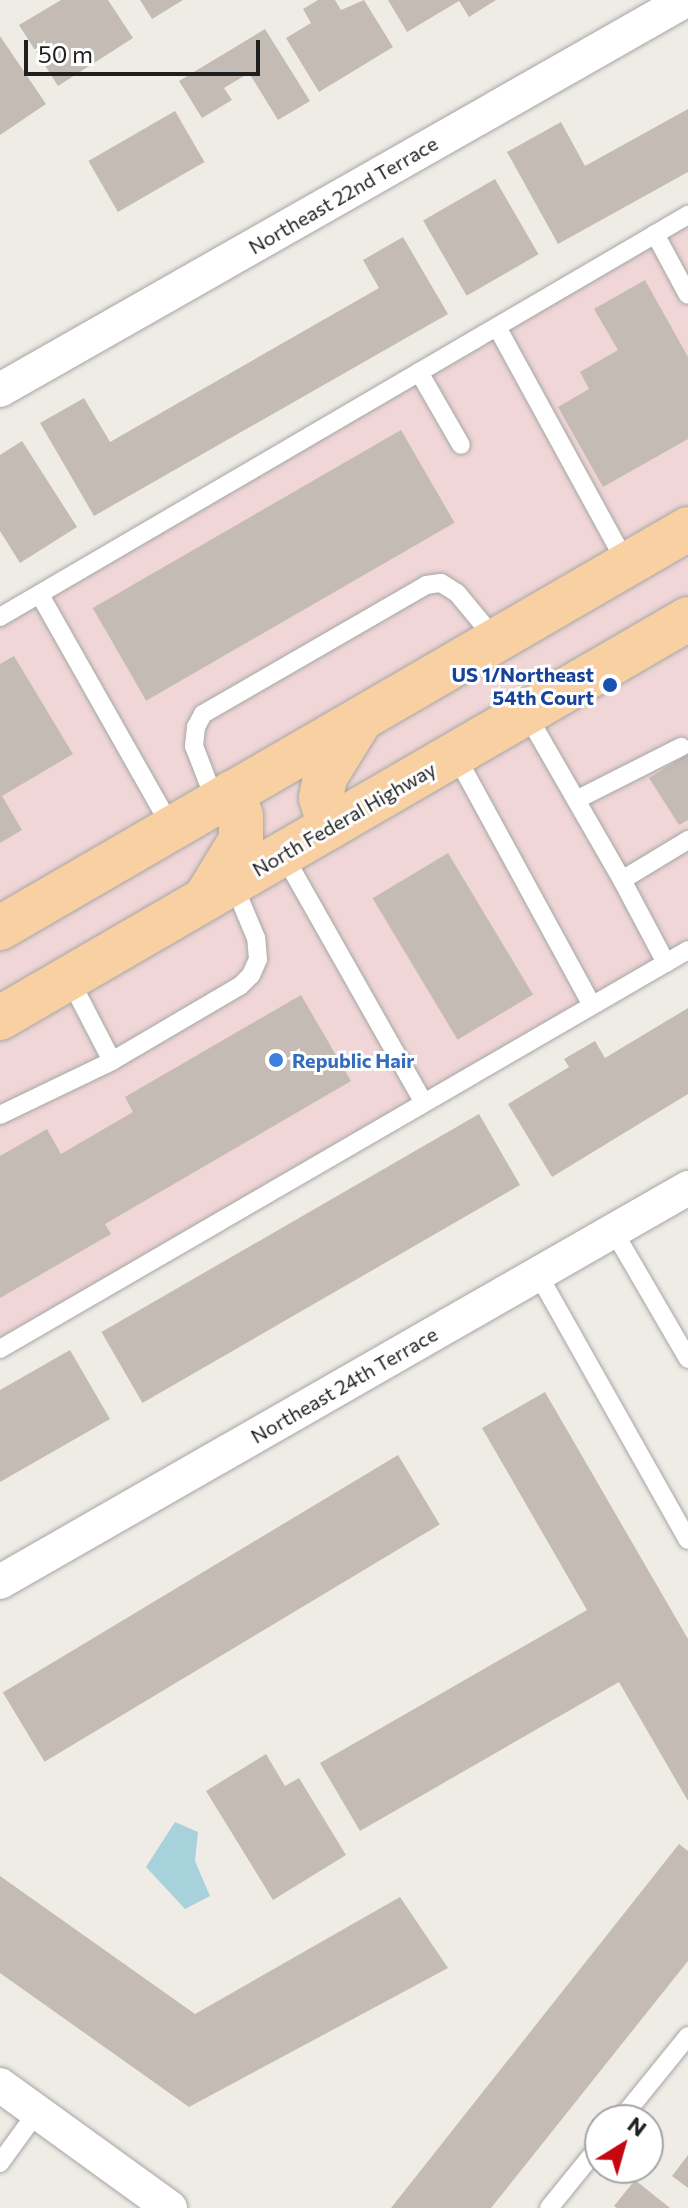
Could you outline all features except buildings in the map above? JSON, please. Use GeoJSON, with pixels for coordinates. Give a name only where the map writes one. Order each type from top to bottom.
{"type":"FeatureCollection","features":[{"type":"Feature","properties":{"kind":"main road"},"geometry":{"type":"LineString","coordinates":[[0,928],[688,529]]}},
{"type":"Feature","properties":{"kind":"main road","name":"North Federal Highway"},"geometry":{"type":"LineString","coordinates":[[0,1018],[688,619]]}},
{"type":"Feature","properties":{"kind":"main road"},"geometry":{"type":"LineString","coordinates":[[330,827],[321,798],[325,777],[362,719]]}},
{"type":"Feature","properties":{"kind":"main road"},"geometry":{"type":"LineString","coordinates":[[219,891],[241,840],[241,816],[224,798]]}},
{"type":"Feature","properties":{"kind":"street","name":"Northeast 22nd Terrace"},"geometry":{"type":"LineString","coordinates":[[0,390],[686,0]]}},
{"type":"Feature","properties":{"kind":"street","name":"Northeast 24th Terrace"},"geometry":{"type":"LineString","coordinates":[[0,1582],[688,1188]]}},
{"type":"Feature","properties":{"kind":"street"},"geometry":{"type":"LineString","coordinates":[[0,2085],[170,2208]]}},
{"type":"Feature","properties":{"kind":"lane"},"geometry":{"type":"LineString","coordinates":[[0,617],[688,215]]}},
{"type":"Feature","properties":{"kind":"lane"},"geometry":{"type":"LineString","coordinates":[[655,234],[688,295]]}},
{"type":"Feature","properties":{"kind":"lane"},"geometry":{"type":"LineString","coordinates":[[497,327],[627,564]]}},
{"type":"Feature","properties":{"kind":"lane"},"geometry":{"type":"LineString","coordinates":[[419,372],[461,445]]}},
{"type":"Feature","properties":{"kind":"lane"},"geometry":{"type":"LineString","coordinates":[[224,798],[194,746],[196,727],[203,714],[426,585],[441,583],[457,593],[496,640]]}},
{"type":"Feature","properties":{"kind":"lane"},"geometry":{"type":"LineString","coordinates":[[40,595],[172,828]]}},
{"type":"Feature","properties":{"kind":"lane"},"geometry":{"type":"LineString","coordinates":[[526,713],[666,963]]}},
{"type":"Feature","properties":{"kind":"lane"},"geometry":{"type":"LineString","coordinates":[[576,800],[681,747]]}},
{"type":"Feature","properties":{"kind":"lane"},"geometry":{"type":"LineString","coordinates":[[455,754],[592,1005]]}},
{"type":"Feature","properties":{"kind":"lane"},"geometry":{"type":"LineString","coordinates":[[622,880],[688,840]]}},
{"type":"Feature","properties":{"kind":"lane"},"geometry":{"type":"LineString","coordinates":[[283,854],[424,1103]]}},
{"type":"Feature","properties":{"kind":"lane"},"geometry":{"type":"LineString","coordinates":[[0,1115],[112,1061],[240,986],[251,975],[258,959],[256,938],[219,891]]}},
{"type":"Feature","properties":{"kind":"lane"},"geometry":{"type":"LineString","coordinates":[[0,1349],[688,950]]}},
{"type":"Feature","properties":{"kind":"lane"},"geometry":{"type":"LineString","coordinates":[[69,978],[112,1061]]}},
{"type":"Feature","properties":{"kind":"lane"},"geometry":{"type":"LineString","coordinates":[[613,1230],[688,1359]]}},
{"type":"Feature","properties":{"kind":"lane"},"geometry":{"type":"LineString","coordinates":[[538,1274],[688,1540]]}},
{"type":"Feature","properties":{"kind":"lane"},"geometry":{"type":"LineString","coordinates":[[633,2104],[688,2036]]}},
{"type":"Feature","properties":{"kind":"lane"},"geometry":{"type":"LineString","coordinates":[[0,2163],[37,2112]]}},
{"type":"Feature","properties":{"kind":"lane"},"geometry":{"type":"LineString","coordinates":[[549,2208],[584,2165]]}},
{"type":"Feature","properties":{"kind":"shaded area"},"geometry":{"type":"Polygon","coordinates":[[[688,215],[688,950],[0,1349],[0,619],[688,215]]]}},
{"type":"Feature","properties":{"kind":"water"},"geometry":{"type":"Polygon","coordinates":[[[175,1822],[198,1832],[195,1861],[210,1896],[185,1909],[146,1867],[175,1822]]]}},
{"type":"Feature","properties":{"kind":"place","name":"US 1/Northeast 54th Court"},"geometry":{"type":"Point","coordinates":[610,685]}},
{"type":"Feature","properties":{"kind":"place","name":"Republic Hair"},"geometry":{"type":"Point","coordinates":[276,1060]}}]}
